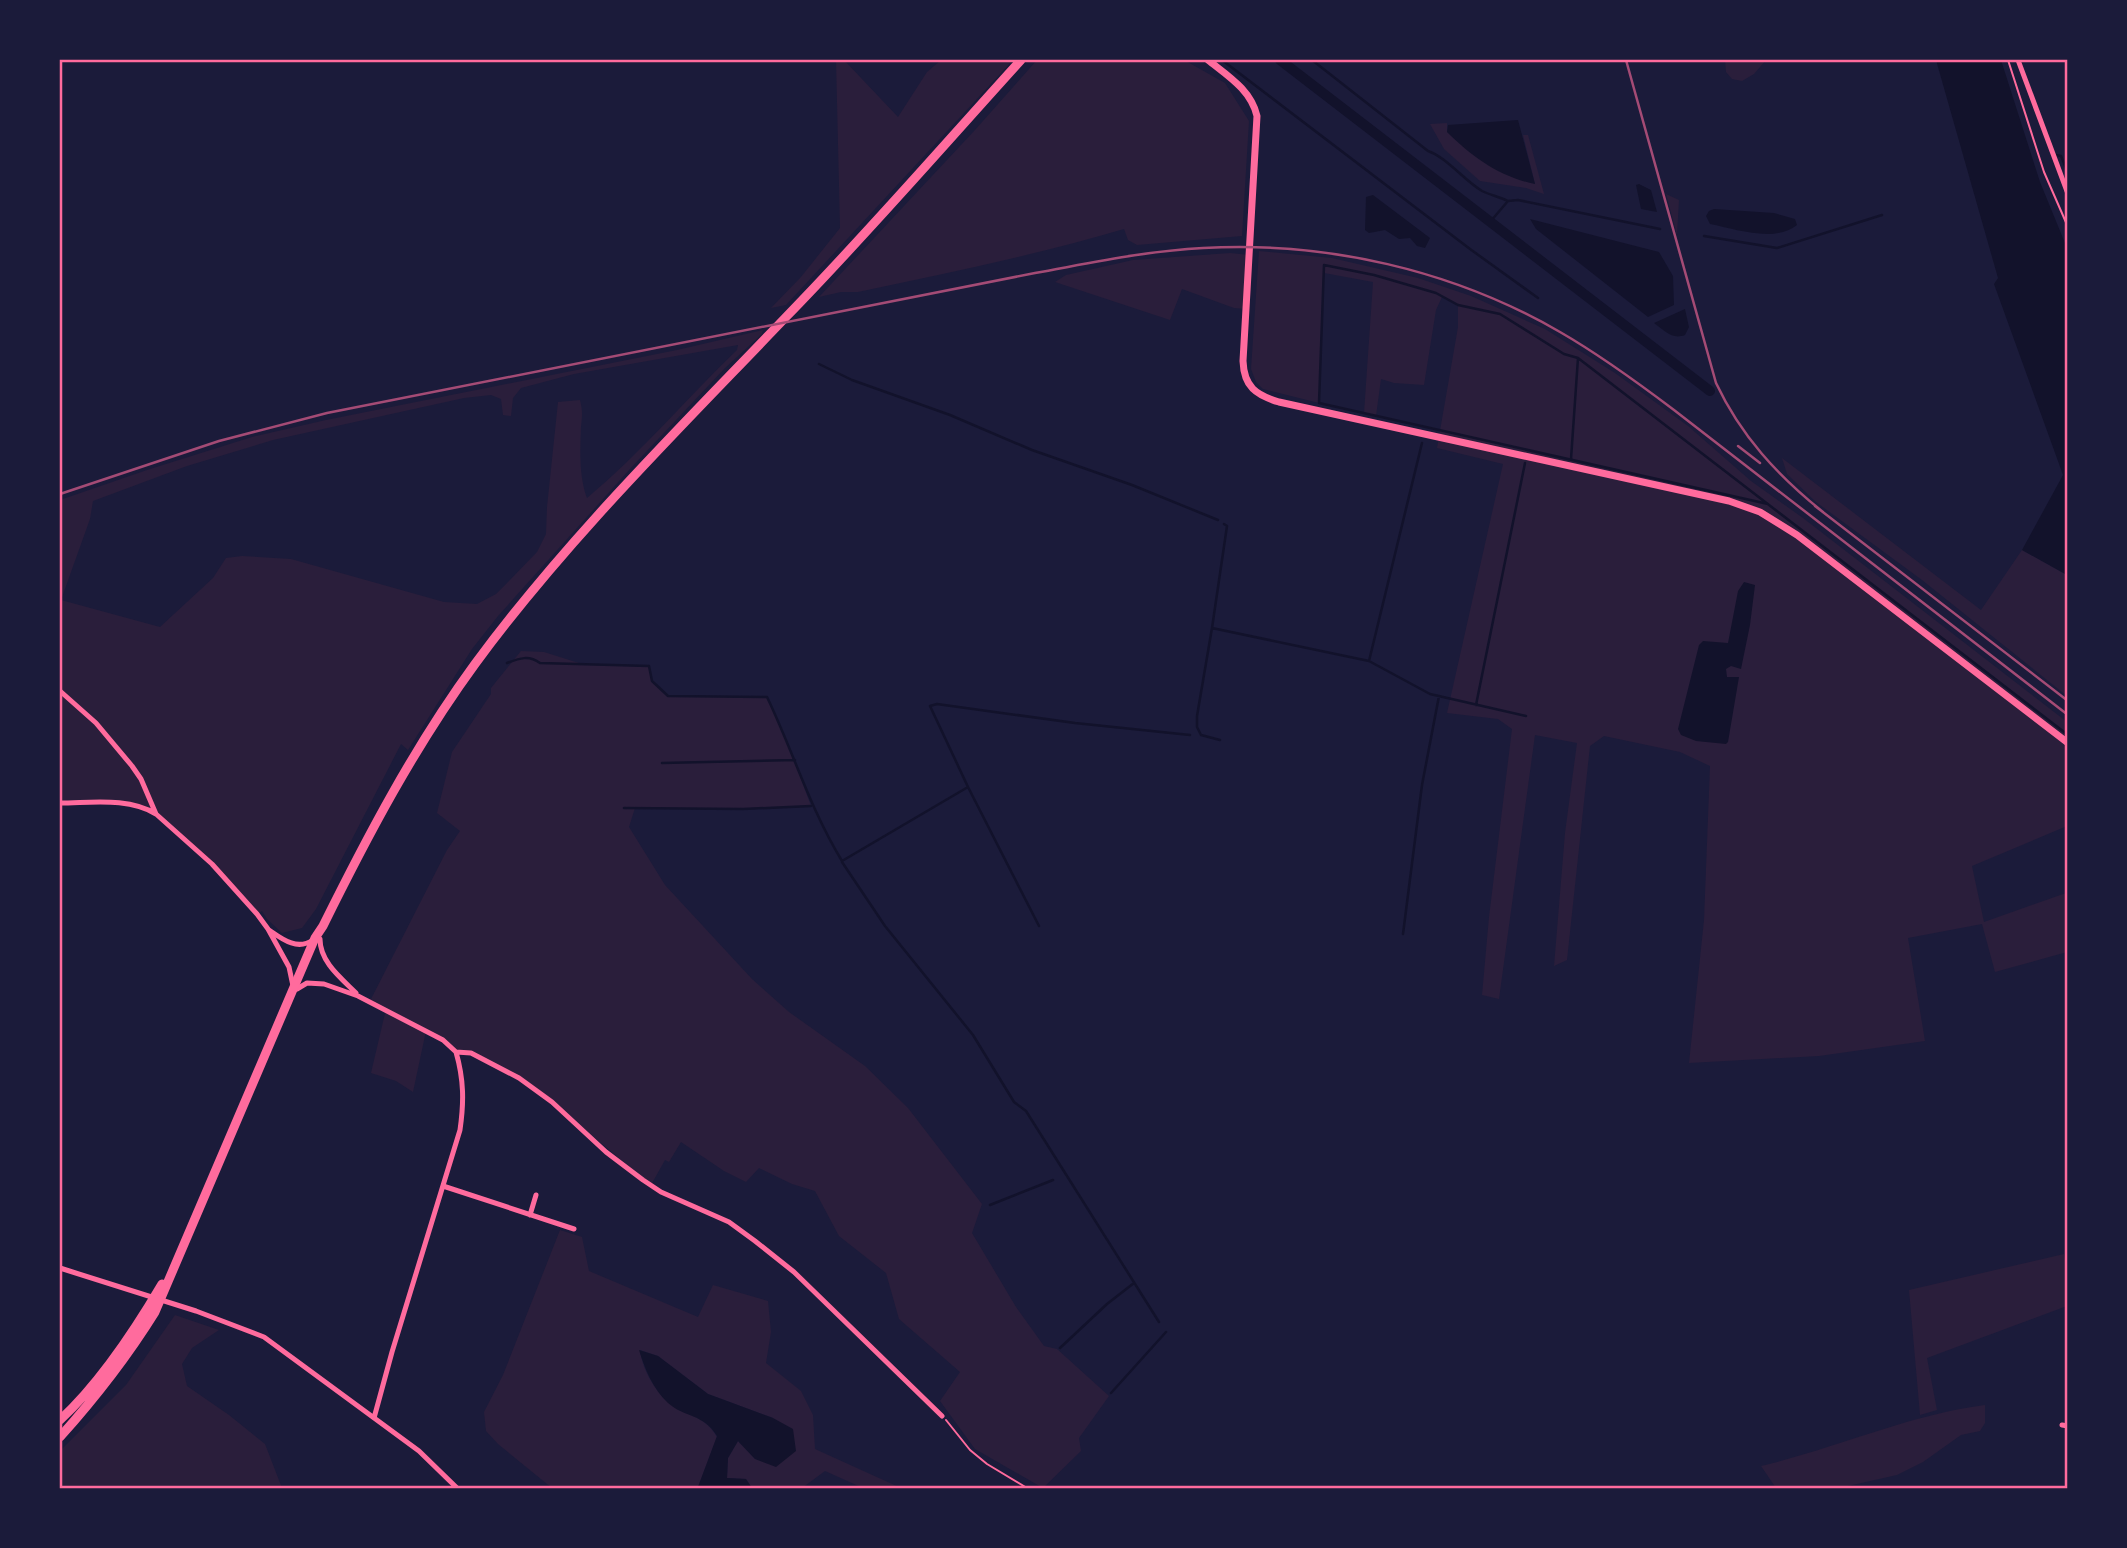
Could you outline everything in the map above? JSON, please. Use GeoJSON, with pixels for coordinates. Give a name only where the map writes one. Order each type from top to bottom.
{"type":"FeatureCollection","features":[{"type":"Feature","properties":{"kind":"main road"},"geometry":{"type":"LineString","coordinates":[[60,1437],[129,1353],[155,1312],[323,926],[374,824],[452,696],[521,604],[633,477],[869,229],[1021,60]]}},
{"type":"Feature","properties":{"kind":"main road"},"geometry":{"type":"LineString","coordinates":[[60,1420],[123,1345],[186,1243]]}},
{"type":"Feature","properties":{"kind":"street"},"geometry":{"type":"LineString","coordinates":[[1208,60],[1246,92],[1257,116],[1243,361],[1245,380],[1254,392],[1279,402],[1729,500],[1760,512],[1797,535],[2067,743]]}},
{"type":"Feature","properties":{"kind":"street"},"geometry":{"type":"LineString","coordinates":[[2018,60],[2067,194]]}},
{"type":"Feature","properties":{"kind":"street"},"geometry":{"type":"LineString","coordinates":[[60,691],[96,723],[132,766],[145,786],[156,814]]}},
{"type":"Feature","properties":{"kind":"street"},"geometry":{"type":"LineString","coordinates":[[60,803],[122,803],[141,806],[156,814],[212,864],[268,929],[289,967],[295,988],[307,983],[324,984],[358,996],[443,1040],[456,1052],[463,1076],[465,1100],[460,1130],[374,1418]]}},
{"type":"Feature","properties":{"kind":"street"},"geometry":{"type":"LineString","coordinates":[[268,929],[285,941],[299,945],[318,938],[331,969],[358,996]]}},
{"type":"Feature","properties":{"kind":"street"},"geometry":{"type":"LineString","coordinates":[[456,1052],[471,1054],[519,1077],[552,1102],[606,1152],[643,1180],[661,1192],[729,1222],[755,1241],[794,1272],[942,1416]]}},
{"type":"Feature","properties":{"kind":"street"},"geometry":{"type":"LineString","coordinates":[[443,1186],[574,1229]]}},
{"type":"Feature","properties":{"kind":"street"},"geometry":{"type":"LineString","coordinates":[[530,1215],[536,1195]]}},
{"type":"Feature","properties":{"kind":"street"},"geometry":{"type":"LineString","coordinates":[[60,1268],[196,1311],[264,1337],[419,1451],[457,1489]]}},
{"type":"Feature","properties":{"kind":"street"},"geometry":{"type":"LineString","coordinates":[[444,1489],[448,1481]]}},
{"type":"Feature","properties":{"kind":"path"},"geometry":{"type":"LineString","coordinates":[[2008,60],[2045,172],[2067,227]]}},
{"type":"Feature","properties":{"kind":"path"},"geometry":{"type":"LineString","coordinates":[[942,1416],[970,1450],[1027,1489]]}},
{"type":"Feature","properties":{"kind":"shaded area"},"geometry":{"type":"Polygon","coordinates":[[[836,60],[844,60],[898,117],[927,72],[941,60],[1013,60],[786,305],[771,308],[801,277],[840,228],[836,60]]]}},
{"type":"Feature","properties":{"kind":"shaded area"},"geometry":{"type":"Polygon","coordinates":[[[1037,60],[1184,60],[1225,83],[1249,121],[1242,236],[1137,245],[1128,240],[1124,229],[958,271],[858,292],[841,292],[819,297],[975,130],[1037,60]]]}},
{"type":"Feature","properties":{"kind":"shaded area"},"geometry":{"type":"Polygon","coordinates":[[[1725,60],[1766,60],[1754,74],[1742,81],[1732,79],[1726,72],[1725,60]]]}},
{"type":"Feature","properties":{"kind":"shaded area"},"geometry":{"type":"Polygon","coordinates":[[[1936,60],[2001,60],[2040,182],[2067,248],[2067,575],[2022,550],[2063,475],[1994,284],[1998,278],[1936,60]]]}},
{"type":"Feature","properties":{"kind":"shaded area"},"geometry":{"type":"Polygon","coordinates":[[[1518,120],[1535,184],[1487,165],[1447,132],[1448,125],[1518,120]]]}},
{"type":"Feature","properties":{"kind":"shaded area"},"geometry":{"type":"Polygon","coordinates":[[[1447,123],[1447,132],[1535,184],[1523,135],[1528,135],[1544,194],[1526,188],[1480,181],[1444,149],[1430,124],[1447,123]]]}},
{"type":"Feature","properties":{"kind":"shaded area"},"geometry":{"type":"Polygon","coordinates":[[[1636,185],[1651,190],[1657,212],[1641,209],[1636,185]]]}},
{"type":"Feature","properties":{"kind":"shaded area"},"geometry":{"type":"Polygon","coordinates":[[[1666,194],[1679,200],[1677,235],[1666,194]]]}},
{"type":"Feature","properties":{"kind":"shaded area"},"geometry":{"type":"Polygon","coordinates":[[[1373,195],[1430,238],[1425,248],[1417,246],[1410,238],[1399,239],[1385,230],[1369,233],[1365,230],[1366,197],[1373,195]]]}},
{"type":"Feature","properties":{"kind":"shaded area"},"geometry":{"type":"Polygon","coordinates":[[[1714,209],[1774,213],[1795,219],[1797,225],[1777,233],[1743,231],[1710,224],[1706,216],[1714,209]]]}},
{"type":"Feature","properties":{"kind":"shaded area"},"geometry":{"type":"Polygon","coordinates":[[[1530,219],[1659,252],[1673,276],[1674,305],[1648,317],[1536,229],[1530,219]]]}},
{"type":"Feature","properties":{"kind":"shaded area"},"geometry":{"type":"Polygon","coordinates":[[[1259,251],[1332,258],[1418,278],[1471,296],[1545,329],[1615,373],[1688,426],[1751,481],[1803,518],[2067,722],[2067,826],[1972,866],[1984,922],[2066,893],[2067,952],[1995,972],[1982,924],[1908,938],[1925,1041],[1819,1056],[1689,1063],[1704,920],[1710,766],[1680,752],[1604,736],[1590,746],[1567,960],[1554,966],[1565,833],[1577,743],[1535,735],[1499,999],[1482,995],[1512,729],[1498,719],[1447,713],[1503,464],[1437,448],[1458,327],[1458,305],[1442,297],[1436,310],[1424,385],[1394,383],[1381,379],[1376,416],[1364,413],[1373,282],[1324,273],[1319,403],[1263,389],[1256,382],[1251,369],[1259,251]]]}},
{"type":"Feature","properties":{"kind":"shaded area"},"geometry":{"type":"Polygon","coordinates":[[[1230,253],[1250,255],[1246,309],[1234,308],[1182,289],[1170,320],[1055,282],[1066,275],[1133,260],[1230,253]]]}},
{"type":"Feature","properties":{"kind":"shaded area"},"geometry":{"type":"Polygon","coordinates":[[[1685,309],[1689,327],[1685,335],[1672,336],[1654,323],[1685,309]]]}},
{"type":"Feature","properties":{"kind":"shaded area"},"geometry":{"type":"Polygon","coordinates":[[[763,330],[629,470],[498,616],[472,649],[408,750],[401,744],[316,909],[302,928],[282,933],[262,911],[257,914],[226,878],[156,814],[122,803],[60,803],[60,500],[252,437],[763,330]],[[738,345],[574,374],[521,388],[513,398],[511,416],[503,415],[501,399],[491,395],[464,398],[273,440],[187,466],[93,501],[90,519],[61,600],[160,627],[213,578],[226,558],[242,556],[291,559],[444,602],[477,604],[496,594],[508,582],[537,552],[546,534],[558,402],[580,400],[581,463],[587,498],[626,463],[737,350],[738,345]]]}},
{"type":"Feature","properties":{"kind":"shaded area"},"geometry":{"type":"Polygon","coordinates":[[[1782,458],[1981,610],[2022,550],[2067,575],[2067,696],[1922,580],[1816,502],[1787,474],[1782,458]]]}},
{"type":"Feature","properties":{"kind":"shaded area"},"geometry":{"type":"Polygon","coordinates":[[[1744,582],[1755,585],[1741,669],[1731,666],[1726,669],[1727,677],[1739,677],[1728,742],[1696,741],[1681,735],[1678,729],[1699,645],[1703,641],[1728,643],[1738,591],[1744,582]]]}},
{"type":"Feature","properties":{"kind":"shaded area"},"geometry":{"type":"Polygon","coordinates":[[[521,651],[544,652],[582,664],[649,666],[652,681],[668,696],[767,697],[786,738],[811,806],[743,809],[635,808],[629,827],[665,885],[752,979],[789,1012],[865,1066],[908,1108],[982,1204],[972,1233],[1016,1307],[1044,1346],[1057,1349],[1109,1396],[1079,1438],[1081,1451],[1043,1488],[975,1449],[940,1401],[960,1372],[899,1319],[886,1273],[839,1236],[815,1191],[792,1184],[759,1168],[746,1182],[724,1171],[681,1142],[669,1162],[665,1160],[651,1185],[552,1102],[519,1078],[471,1053],[456,1052],[426,1031],[413,1092],[396,1081],[371,1073],[386,1009],[370,1001],[447,850],[460,831],[437,813],[452,752],[491,694],[491,688],[521,651]]]}},
{"type":"Feature","properties":{"kind":"shaded area"},"geometry":{"type":"Polygon","coordinates":[[[560,1230],[582,1237],[589,1271],[698,1317],[713,1285],[768,1301],[771,1332],[766,1363],[801,1391],[813,1415],[815,1449],[901,1488],[863,1488],[825,1471],[802,1488],[752,1488],[746,1479],[727,1478],[728,1458],[738,1441],[755,1459],[773,1418],[708,1394],[658,1356],[640,1350],[646,1371],[664,1398],[675,1408],[706,1424],[717,1437],[698,1487],[552,1488],[486,1431],[484,1412],[503,1375],[560,1230]]]}},
{"type":"Feature","properties":{"kind":"shaded area"},"geometry":{"type":"Polygon","coordinates":[[[2064,1254],[2067,1268],[2067,1306],[1927,1358],[1937,1410],[1920,1415],[1909,1290],[2064,1254]]]}},
{"type":"Feature","properties":{"kind":"shaded area"},"geometry":{"type":"Polygon","coordinates":[[[175,1315],[219,1330],[192,1348],[182,1364],[187,1386],[265,1444],[282,1488],[60,1488],[60,1451],[126,1385],[175,1315]]]}},
{"type":"Feature","properties":{"kind":"shaded area"},"geometry":{"type":"Polygon","coordinates":[[[639,1350],[658,1356],[708,1394],[773,1418],[793,1429],[796,1451],[776,1467],[755,1459],[738,1441],[728,1458],[727,1478],[746,1479],[752,1488],[695,1488],[698,1487],[717,1436],[706,1423],[668,1403],[650,1378],[639,1350]]]}},
{"type":"Feature","properties":{"kind":"shaded area"},"geometry":{"type":"Polygon","coordinates":[[[1985,1405],[1985,1423],[1980,1431],[1961,1435],[1923,1462],[1897,1475],[1839,1488],[1776,1488],[1761,1466],[1928,1416],[1985,1405]]]}},
{"type":"Feature","properties":{"kind":"waterway"},"geometry":{"type":"LineString","coordinates":[[1222,60],[1538,298]]}},
{"type":"Feature","properties":{"kind":"waterway"},"geometry":{"type":"LineString","coordinates":[[1280,60],[1710,391]]}},
{"type":"Feature","properties":{"kind":"waterway"},"geometry":{"type":"LineString","coordinates":[[1312,60],[1476,187],[1508,201]]}},
{"type":"Feature","properties":{"kind":"waterway"},"geometry":{"type":"LineString","coordinates":[[2056,155],[2061,156],[2068,173]]}},
{"type":"Feature","properties":{"kind":"waterway"},"geometry":{"type":"LineString","coordinates":[[1490,222],[1508,201],[1518,200],[1660,229]]}},
{"type":"Feature","properties":{"kind":"waterway"},"geometry":{"type":"LineString","coordinates":[[1704,236],[1777,248],[1882,215]]}},
{"type":"Feature","properties":{"kind":"waterway"},"geometry":{"type":"LineString","coordinates":[[1768,504],[1319,403],[1324,265],[1374,275],[1436,293],[1458,305],[1500,314],[1564,354],[1578,358],[2068,735]]}},
{"type":"Feature","properties":{"kind":"waterway"},"geometry":{"type":"LineString","coordinates":[[1571,459],[1578,358]]}},
{"type":"Feature","properties":{"kind":"waterway"},"geometry":{"type":"LineString","coordinates":[[819,364],[852,380],[950,415],[1032,450],[1132,485],[1218,520]]}},
{"type":"Feature","properties":{"kind":"waterway"},"geometry":{"type":"LineString","coordinates":[[1369,661],[1422,443]]}},
{"type":"Feature","properties":{"kind":"waterway"},"geometry":{"type":"LineString","coordinates":[[1476,705],[1525,463]]}},
{"type":"Feature","properties":{"kind":"waterway"},"geometry":{"type":"LineString","coordinates":[[1224,524],[1227,526],[1212,628],[1369,661],[1430,694],[1526,716]]}},
{"type":"Feature","properties":{"kind":"waterway"},"geometry":{"type":"LineString","coordinates":[[1212,628],[1197,727],[1201,735],[1220,740]]}},
{"type":"Feature","properties":{"kind":"waterway"},"geometry":{"type":"LineString","coordinates":[[507,663],[528,658],[540,663],[649,666],[652,681],[668,696],[767,697],[820,821],[842,861],[968,787],[930,706],[937,704],[1190,735]]}},
{"type":"Feature","properties":{"kind":"waterway"},"geometry":{"type":"LineString","coordinates":[[1403,934],[1422,785],[1439,696]]}},
{"type":"Feature","properties":{"kind":"waterway"},"geometry":{"type":"LineString","coordinates":[[662,763],[795,760]]}},
{"type":"Feature","properties":{"kind":"waterway"},"geometry":{"type":"LineString","coordinates":[[968,787],[1039,926]]}},
{"type":"Feature","properties":{"kind":"waterway"},"geometry":{"type":"LineString","coordinates":[[624,808],[743,809],[811,806]]}},
{"type":"Feature","properties":{"kind":"waterway"},"geometry":{"type":"LineString","coordinates":[[842,862],[885,926],[973,1035],[1014,1102],[1026,1111],[1159,1322]]}},
{"type":"Feature","properties":{"kind":"waterway"},"geometry":{"type":"LineString","coordinates":[[990,1205],[1053,1180]]}},
{"type":"Feature","properties":{"kind":"waterway"},"geometry":{"type":"LineString","coordinates":[[1060,1348],[1134,1283]]}},
{"type":"Feature","properties":{"kind":"waterway"},"geometry":{"type":"LineString","coordinates":[[1111,1393],[1166,1332]]}},
{"type":"Feature","properties":{"kind":"railway"},"geometry":{"type":"LineString","coordinates":[[1626,60],[1716,383],[1737,420],[1762,454],[1790,484],[1823,512]]}},
{"type":"Feature","properties":{"kind":"railway"},"geometry":{"type":"LineString","coordinates":[[60,494],[219,441],[327,413],[1119,258],[1203,248],[1296,249],[1388,264],[1432,276],[1519,310],[1575,341],[1674,410],[2068,715]]}},
{"type":"Feature","properties":{"kind":"railway"},"geometry":{"type":"LineString","coordinates":[[1738,446],[1760,463]]}},
{"type":"Feature","properties":{"kind":"railway"},"geometry":{"type":"LineString","coordinates":[[1815,506],[2068,701]]}}]}
